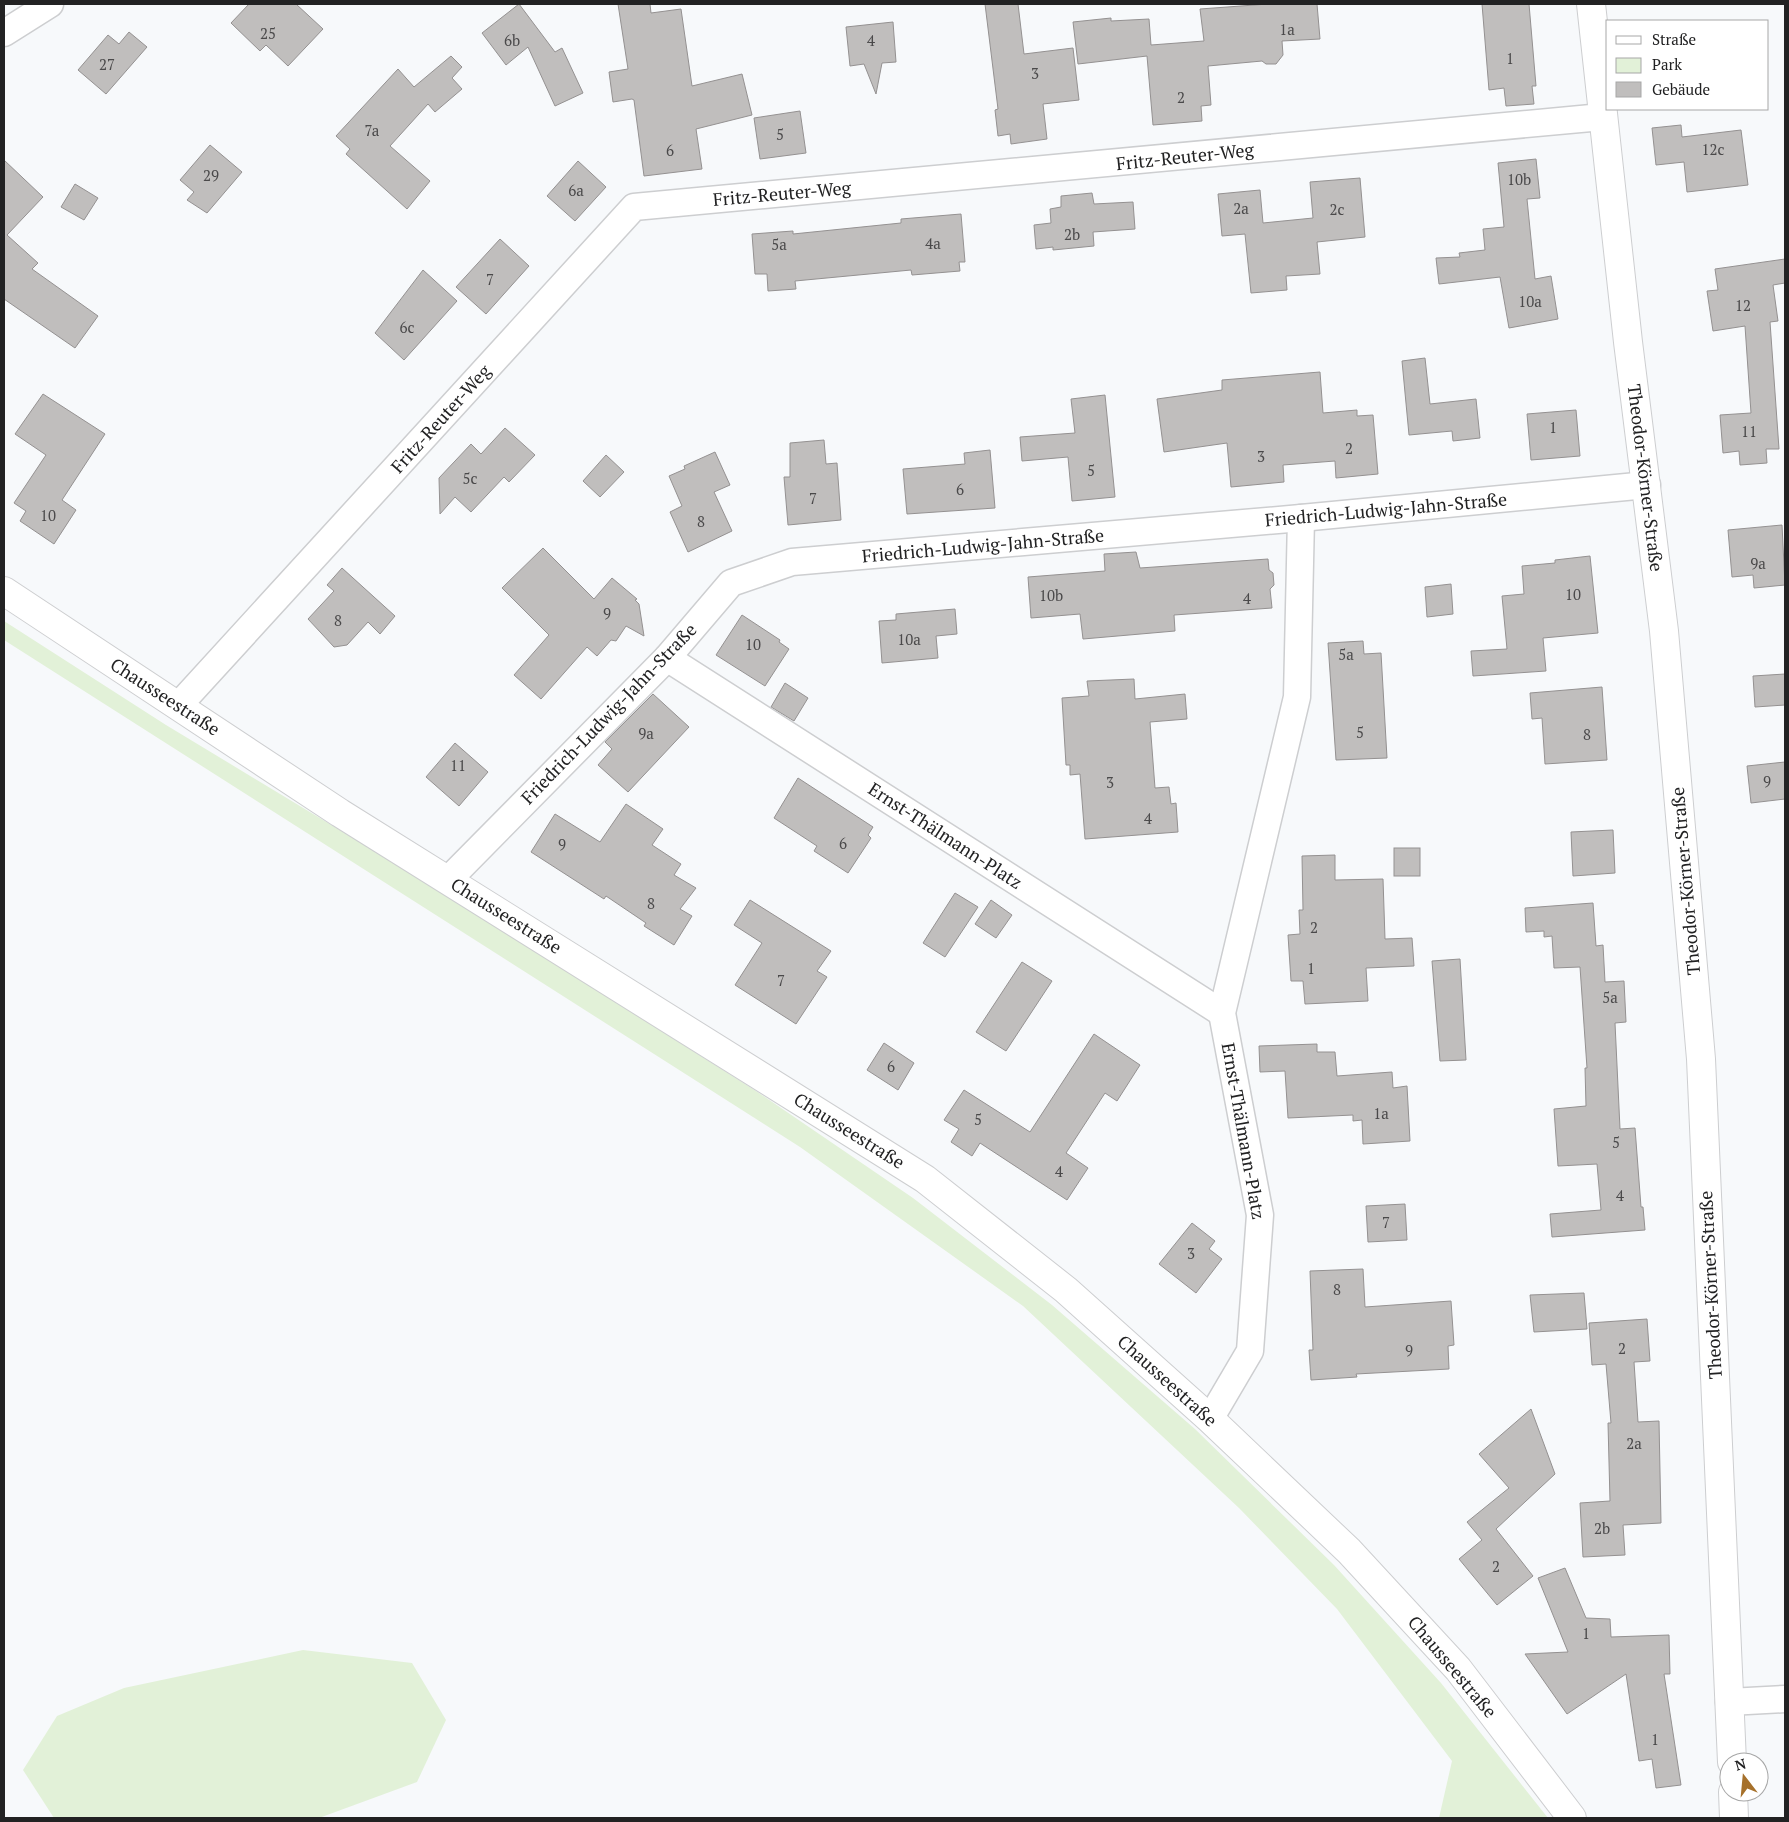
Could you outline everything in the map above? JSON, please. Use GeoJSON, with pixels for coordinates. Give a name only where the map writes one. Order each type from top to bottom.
{"type":"FeatureCollection","features":[{"type":"Feature","properties":{"kind":"main road","name":"Theodor-Körner-Straße"},"geometry":{"type":"LineString","coordinates":[[1591,4],[1602,117],[1667,656],[1701,1059],[1732,1752]]}},
{"type":"Feature","properties":{"kind":"main road","name":"Chausseestraße"},"geometry":{"type":"LineString","coordinates":[[4,591],[340,813],[925,1179],[1066,1290],[1210,1419],[1349,1551],[1458,1669],[1572,1818]]}},
{"type":"Feature","properties":{"kind":"main road"},"geometry":{"type":"LineString","coordinates":[[1733,1802],[1734,1818]]}},
{"type":"Feature","properties":{"kind":"street"},"geometry":{"type":"LineString","coordinates":[[4,33],[50,4]]}},
{"type":"Feature","properties":{"kind":"street","name":"Fritz-Reuter-Weg"},"geometry":{"type":"LineString","coordinates":[[178,706],[634,207],[1602,117]]}},
{"type":"Feature","properties":{"kind":"street","name":"Friedrich-Ludwig-Jahn-Straße"},"geometry":{"type":"LineString","coordinates":[[448,880],[668,658],[731,583],[792,562],[1301,518],[1647,485]]}},
{"type":"Feature","properties":{"kind":"street","name":"Ernst-Thälmann-Platz"},"geometry":{"type":"LineString","coordinates":[[1210,1419],[1250,1351],[1260,1214],[1222,1013],[1297,698],[1301,518]]}},
{"type":"Feature","properties":{"kind":"street","name":"Ernst-Thälmann-Platz"},"geometry":{"type":"LineString","coordinates":[[668,658],[1222,1013]]}},
{"type":"Feature","properties":{"kind":"street"},"geometry":{"type":"LineString","coordinates":[[1730,1702],[1785,1700]]}},
{"type":"Feature","properties":{"kind":"green space"},"geometry":{"type":"Polygon","coordinates":[[[4,621],[166,725],[439,890],[756,1091],[913,1198],[1052,1305],[1195,1429],[1334,1565],[1441,1683],[1548,1818],[1439,1818],[1452,1761],[1337,1609],[1239,1508],[1023,1306],[800,1147],[4,640],[4,621]]]}},
{"type":"Feature","properties":{"kind":"green space"},"geometry":{"type":"Polygon","coordinates":[[[303,1650],[412,1663],[446,1720],[417,1782],[319,1818],[54,1818],[23,1770],[57,1716],[124,1688],[303,1650]]]}},
{"type":"Feature","properties":{"kind":"building"},"geometry":{"type":"Polygon","coordinates":[[[249,4],[296,4],[323,29],[288,66],[266,45],[260,51],[231,23],[249,4]]]}},
{"type":"Feature","properties":{"kind":"building"},"geometry":{"type":"Polygon","coordinates":[[[519,4],[555,52],[562,48],[583,93],[555,106],[528,47],[506,65],[482,33],[519,4]]]}},
{"type":"Feature","properties":{"kind":"building"},"geometry":{"type":"Polygon","coordinates":[[[618,4],[650,4],[651,13],[681,9],[692,86],[742,74],[752,115],[696,129],[702,169],[644,176],[634,100],[613,102],[609,72],[628,69],[618,4]]]}},
{"type":"Feature","properties":{"kind":"building"},"geometry":{"type":"Polygon","coordinates":[[[985,4],[1018,4],[1024,54],[1073,48],[1079,100],[1043,104],[1047,139],[1011,144],[1010,134],[998,136],[995,110],[998,109],[985,4]]]}},
{"type":"Feature","properties":{"kind":"building"},"geometry":{"type":"Polygon","coordinates":[[[1268,4],[1317,4],[1320,39],[1282,41],[1283,55],[1276,64],[1266,64],[1262,61],[1208,66],[1211,105],[1201,106],[1202,121],[1153,125],[1147,56],[1078,64],[1073,22],[1111,18],[1111,21],[1149,19],[1151,45],[1204,41],[1200,9],[1268,4]]]}},
{"type":"Feature","properties":{"kind":"building"},"geometry":{"type":"Polygon","coordinates":[[[1482,4],[1529,4],[1536,86],[1532,86],[1534,104],[1506,106],[1504,88],[1489,90],[1482,4]]]}},
{"type":"Feature","properties":{"kind":"building"},"geometry":{"type":"Polygon","coordinates":[[[893,22],[896,62],[882,63],[876,94],[864,64],[850,66],[846,27],[893,22]]]}},
{"type":"Feature","properties":{"kind":"building"},"geometry":{"type":"Polygon","coordinates":[[[129,32],[147,47],[106,94],[78,70],[108,35],[119,44],[129,32]]]}},
{"type":"Feature","properties":{"kind":"building"},"geometry":{"type":"Polygon","coordinates":[[[451,56],[462,67],[452,78],[462,89],[435,112],[428,104],[390,146],[430,181],[407,209],[346,154],[350,149],[336,136],[398,69],[414,87],[451,56]]]}},
{"type":"Feature","properties":{"kind":"building"},"geometry":{"type":"Polygon","coordinates":[[[800,111],[806,153],[760,159],[754,118],[800,111]]]}},
{"type":"Feature","properties":{"kind":"building"},"geometry":{"type":"Polygon","coordinates":[[[1681,125],[1682,137],[1741,130],[1748,185],[1687,192],[1684,162],[1656,165],[1652,128],[1681,125]]]}},
{"type":"Feature","properties":{"kind":"building"},"geometry":{"type":"Polygon","coordinates":[[[210,145],[242,172],[207,213],[187,200],[194,192],[180,180],[210,145]]]}},
{"type":"Feature","properties":{"kind":"building"},"geometry":{"type":"Polygon","coordinates":[[[1536,159],[1540,198],[1527,199],[1535,279],[1551,276],[1558,319],[1509,328],[1500,277],[1439,284],[1436,258],[1460,257],[1459,253],[1485,250],[1483,229],[1504,227],[1498,163],[1536,159]]]}},
{"type":"Feature","properties":{"kind":"building"},"geometry":{"type":"Polygon","coordinates":[[[4,160],[43,197],[7,235],[38,263],[32,269],[98,316],[75,348],[4,299],[4,160]]]}},
{"type":"Feature","properties":{"kind":"building"},"geometry":{"type":"Polygon","coordinates":[[[578,161],[606,187],[575,221],[547,196],[578,161]]]}},
{"type":"Feature","properties":{"kind":"building"},"geometry":{"type":"Polygon","coordinates":[[[1360,178],[1365,237],[1317,242],[1320,274],[1286,276],[1287,290],[1251,293],[1245,234],[1222,236],[1218,194],[1260,190],[1263,223],[1313,218],[1310,182],[1360,178]]]}},
{"type":"Feature","properties":{"kind":"building"},"geometry":{"type":"Polygon","coordinates":[[[75,184],[98,198],[84,220],[61,207],[75,184]]]}},
{"type":"Feature","properties":{"kind":"building"},"geometry":{"type":"Polygon","coordinates":[[[1092,193],[1094,204],[1133,202],[1135,229],[1093,232],[1094,246],[1053,250],[1053,247],[1036,249],[1034,225],[1051,223],[1050,209],[1061,207],[1061,196],[1092,193]]]}},
{"type":"Feature","properties":{"kind":"building"},"geometry":{"type":"Polygon","coordinates":[[[961,214],[965,262],[959,262],[960,271],[912,275],[911,270],[795,281],[796,289],[768,291],[767,274],[755,274],[752,234],[793,231],[793,234],[901,223],[901,219],[961,214]]]}},
{"type":"Feature","properties":{"kind":"building"},"geometry":{"type":"Polygon","coordinates":[[[500,239],[529,266],[486,314],[456,287],[500,239]]]}},
{"type":"Feature","properties":{"kind":"building"},"geometry":{"type":"Polygon","coordinates":[[[1785,259],[1785,283],[1773,285],[1778,321],[1770,322],[1779,449],[1766,449],[1767,463],[1740,465],[1739,451],[1723,453],[1720,415],[1751,413],[1745,326],[1713,331],[1707,291],[1718,290],[1715,269],[1785,259]]]}},
{"type":"Feature","properties":{"kind":"building"},"geometry":{"type":"Polygon","coordinates":[[[423,270],[457,301],[404,360],[375,333],[423,270]]]}},
{"type":"Feature","properties":{"kind":"building"},"geometry":{"type":"Polygon","coordinates":[[[1425,358],[1430,404],[1476,399],[1480,438],[1453,441],[1452,431],[1409,435],[1402,361],[1425,358]]]}},
{"type":"Feature","properties":{"kind":"building"},"geometry":{"type":"Polygon","coordinates":[[[1320,372],[1323,413],[1357,410],[1357,416],[1373,415],[1378,474],[1336,478],[1335,461],[1283,465],[1284,482],[1231,487],[1227,443],[1164,452],[1157,399],[1222,390],[1222,380],[1320,372]]]}},
{"type":"Feature","properties":{"kind":"building"},"geometry":{"type":"Polygon","coordinates":[[[43,394],[105,434],[62,500],[76,510],[54,544],[20,521],[26,511],[14,503],[46,455],[15,434],[43,394]]]}},
{"type":"Feature","properties":{"kind":"building"},"geometry":{"type":"Polygon","coordinates":[[[1105,395],[1115,497],[1072,501],[1068,457],[1022,461],[1020,437],[1075,433],[1071,399],[1105,395]]]}},
{"type":"Feature","properties":{"kind":"building"},"geometry":{"type":"Polygon","coordinates":[[[1576,410],[1580,456],[1531,460],[1527,414],[1576,410]]]}},
{"type":"Feature","properties":{"kind":"building"},"geometry":{"type":"Polygon","coordinates":[[[505,428],[535,455],[509,482],[504,477],[471,512],[455,497],[440,514],[439,478],[471,444],[481,454],[505,428]]]}},
{"type":"Feature","properties":{"kind":"building"},"geometry":{"type":"Polygon","coordinates":[[[824,440],[826,464],[837,463],[841,520],[788,525],[784,477],[790,477],[790,443],[824,440]]]}},
{"type":"Feature","properties":{"kind":"building"},"geometry":{"type":"Polygon","coordinates":[[[990,450],[995,508],[907,514],[903,469],[965,464],[964,453],[990,450]]]}},
{"type":"Feature","properties":{"kind":"building"},"geometry":{"type":"Polygon","coordinates":[[[715,452],[730,485],[714,492],[732,531],[688,552],[670,512],[682,506],[669,476],[685,469],[684,466],[715,452]]]}},
{"type":"Feature","properties":{"kind":"building"},"geometry":{"type":"Polygon","coordinates":[[[606,455],[624,472],[600,497],[583,481],[606,455]]]}},
{"type":"Feature","properties":{"kind":"building"},"geometry":{"type":"Polygon","coordinates":[[[1782,525],[1785,585],[1754,588],[1753,575],[1732,577],[1728,530],[1782,525]]]}},
{"type":"Feature","properties":{"kind":"building"},"geometry":{"type":"Polygon","coordinates":[[[543,548],[594,599],[612,578],[637,599],[635,600],[639,604],[644,636],[626,626],[616,641],[611,640],[597,656],[587,647],[541,699],[514,675],[549,635],[502,588],[543,548]]]}},
{"type":"Feature","properties":{"kind":"building"},"geometry":{"type":"Polygon","coordinates":[[[1136,552],[1140,568],[1268,559],[1269,570],[1273,573],[1274,585],[1270,589],[1272,608],[1174,615],[1175,631],[1083,639],[1080,614],[1031,618],[1028,577],[1105,571],[1104,554],[1136,552]]]}},
{"type":"Feature","properties":{"kind":"building"},"geometry":{"type":"Polygon","coordinates":[[[1590,556],[1598,633],[1543,638],[1546,671],[1473,676],[1471,651],[1507,649],[1502,596],[1524,594],[1522,566],[1555,563],[1555,560],[1590,556]]]}},
{"type":"Feature","properties":{"kind":"building"},"geometry":{"type":"Polygon","coordinates":[[[342,568],[395,616],[380,634],[368,622],[347,645],[334,647],[308,619],[334,591],[327,585],[342,568]]]}},
{"type":"Feature","properties":{"kind":"building"},"geometry":{"type":"Polygon","coordinates":[[[1451,584],[1453,614],[1427,617],[1425,587],[1451,584]]]}},
{"type":"Feature","properties":{"kind":"building"},"geometry":{"type":"Polygon","coordinates":[[[955,609],[957,634],[936,636],[938,658],[882,663],[879,621],[896,620],[896,614],[955,609]]]}},
{"type":"Feature","properties":{"kind":"building"},"geometry":{"type":"Polygon","coordinates":[[[742,615],[780,640],[779,642],[789,649],[765,686],[716,655],[742,615]]]}},
{"type":"Feature","properties":{"kind":"building"},"geometry":{"type":"Polygon","coordinates":[[[1363,641],[1364,654],[1381,653],[1387,758],[1336,760],[1328,643],[1363,641]]]}},
{"type":"Feature","properties":{"kind":"building"},"geometry":{"type":"Polygon","coordinates":[[[1785,674],[1785,705],[1755,707],[1753,676],[1785,674]]]}},
{"type":"Feature","properties":{"kind":"building"},"geometry":{"type":"Polygon","coordinates":[[[1134,679],[1135,699],[1185,694],[1187,719],[1150,722],[1155,788],[1169,787],[1171,804],[1176,803],[1178,832],[1085,839],[1080,774],[1070,775],[1070,765],[1066,765],[1062,698],[1089,696],[1087,681],[1134,679]]]}},
{"type":"Feature","properties":{"kind":"building"},"geometry":{"type":"Polygon","coordinates":[[[785,683],[808,698],[794,721],[771,707],[785,683]]]}},
{"type":"Feature","properties":{"kind":"building"},"geometry":{"type":"Polygon","coordinates":[[[1602,687],[1607,760],[1545,764],[1542,718],[1532,719],[1530,693],[1602,687]]]}},
{"type":"Feature","properties":{"kind":"building"},"geometry":{"type":"Polygon","coordinates":[[[653,694],[689,727],[628,792],[598,765],[612,749],[605,742],[653,694]]]}},
{"type":"Feature","properties":{"kind":"building"},"geometry":{"type":"Polygon","coordinates":[[[455,743],[488,772],[459,806],[426,777],[455,743]]]}},
{"type":"Feature","properties":{"kind":"building"},"geometry":{"type":"Polygon","coordinates":[[[1785,762],[1785,799],[1751,803],[1747,766],[1785,762]]]}},
{"type":"Feature","properties":{"kind":"building"},"geometry":{"type":"Polygon","coordinates":[[[798,778],[873,827],[868,835],[871,838],[848,873],[814,851],[817,846],[774,818],[798,778]]]}},
{"type":"Feature","properties":{"kind":"building"},"geometry":{"type":"Polygon","coordinates":[[[626,804],[663,829],[652,845],[681,864],[674,875],[696,888],[680,909],[692,916],[674,945],[644,926],[646,923],[606,896],[604,899],[531,852],[555,814],[600,842],[626,804]]]}},
{"type":"Feature","properties":{"kind":"building"},"geometry":{"type":"Polygon","coordinates":[[[1613,830],[1615,873],[1573,876],[1571,832],[1613,830]]]}},
{"type":"Feature","properties":{"kind":"building"},"geometry":{"type":"Polygon","coordinates":[[[1394,848],[1420,848],[1420,876],[1394,876],[1394,848]]]}},
{"type":"Feature","properties":{"kind":"building"},"geometry":{"type":"Polygon","coordinates":[[[1335,855],[1335,880],[1383,879],[1385,939],[1412,938],[1414,966],[1366,968],[1368,1001],[1305,1004],[1303,981],[1291,981],[1288,935],[1300,934],[1299,910],[1303,910],[1302,856],[1335,855]]]}},
{"type":"Feature","properties":{"kind":"building"},"geometry":{"type":"Polygon","coordinates":[[[955,893],[978,907],[945,957],[923,943],[955,893]]]}},
{"type":"Feature","properties":{"kind":"building"},"geometry":{"type":"Polygon","coordinates":[[[750,900],[831,951],[817,971],[827,977],[796,1024],[735,985],[762,943],[734,925],[750,900]]]}},
{"type":"Feature","properties":{"kind":"building"},"geometry":{"type":"Polygon","coordinates":[[[991,900],[1012,915],[996,938],[975,924],[991,900]]]}},
{"type":"Feature","properties":{"kind":"building"},"geometry":{"type":"Polygon","coordinates":[[[1593,903],[1596,946],[1603,945],[1605,982],[1624,981],[1626,1022],[1615,1023],[1620,1129],[1635,1128],[1641,1207],[1643,1207],[1645,1230],[1552,1237],[1550,1214],[1601,1210],[1597,1164],[1558,1166],[1554,1109],[1586,1106],[1585,1068],[1587,1068],[1580,967],[1554,968],[1552,936],[1544,937],[1544,931],[1526,932],[1525,908],[1593,903]]]}},
{"type":"Feature","properties":{"kind":"building"},"geometry":{"type":"Polygon","coordinates":[[[1460,959],[1466,1060],[1440,1061],[1432,961],[1460,959]]]}},
{"type":"Feature","properties":{"kind":"building"},"geometry":{"type":"Polygon","coordinates":[[[1022,962],[1052,981],[1006,1051],[976,1032],[1022,962]]]}},
{"type":"Feature","properties":{"kind":"building"},"geometry":{"type":"Polygon","coordinates":[[[1094,1034],[1140,1065],[1117,1101],[1105,1093],[1066,1153],[1088,1168],[1067,1200],[980,1143],[972,1156],[951,1142],[959,1129],[944,1120],[964,1090],[1030,1132],[1094,1034]]]}},
{"type":"Feature","properties":{"kind":"building"},"geometry":{"type":"Polygon","coordinates":[[[884,1043],[914,1063],[898,1090],[867,1070],[884,1043]]]}},
{"type":"Feature","properties":{"kind":"building"},"geometry":{"type":"Polygon","coordinates":[[[1317,1044],[1317,1052],[1335,1052],[1337,1076],[1392,1072],[1393,1088],[1407,1086],[1410,1141],[1363,1144],[1362,1120],[1353,1121],[1353,1115],[1288,1118],[1285,1071],[1260,1072],[1259,1046],[1317,1044]]]}},
{"type":"Feature","properties":{"kind":"building"},"geometry":{"type":"Polygon","coordinates":[[[1405,1204],[1407,1240],[1368,1242],[1366,1206],[1405,1204]]]}},
{"type":"Feature","properties":{"kind":"building"},"geometry":{"type":"Polygon","coordinates":[[[1192,1223],[1215,1241],[1209,1249],[1222,1259],[1196,1293],[1159,1264],[1192,1223]]]}},
{"type":"Feature","properties":{"kind":"building"},"geometry":{"type":"Polygon","coordinates":[[[1363,1269],[1365,1307],[1451,1301],[1454,1345],[1448,1346],[1449,1369],[1356,1374],[1357,1377],[1311,1380],[1309,1350],[1313,1350],[1310,1271],[1363,1269]]]}},
{"type":"Feature","properties":{"kind":"building"},"geometry":{"type":"Polygon","coordinates":[[[1584,1293],[1587,1329],[1534,1332],[1530,1295],[1584,1293]]]}},
{"type":"Feature","properties":{"kind":"building"},"geometry":{"type":"Polygon","coordinates":[[[1647,1319],[1650,1361],[1634,1362],[1638,1422],[1659,1421],[1661,1523],[1623,1525],[1625,1555],[1583,1557],[1580,1503],[1610,1501],[1608,1423],[1611,1423],[1606,1364],[1592,1365],[1589,1323],[1647,1319]]]}},
{"type":"Feature","properties":{"kind":"building"},"geometry":{"type":"Polygon","coordinates":[[[1531,1409],[1555,1474],[1496,1529],[1533,1576],[1497,1605],[1459,1559],[1482,1540],[1467,1522],[1509,1488],[1479,1454],[1531,1409]]]}},
{"type":"Feature","properties":{"kind":"building"},"geometry":{"type":"Polygon","coordinates":[[[1565,1568],[1586,1618],[1610,1619],[1611,1637],[1669,1635],[1670,1674],[1664,1674],[1681,1785],[1656,1788],[1652,1759],[1639,1761],[1626,1674],[1567,1714],[1525,1654],[1568,1652],[1538,1578],[1565,1568]]]}}]}
